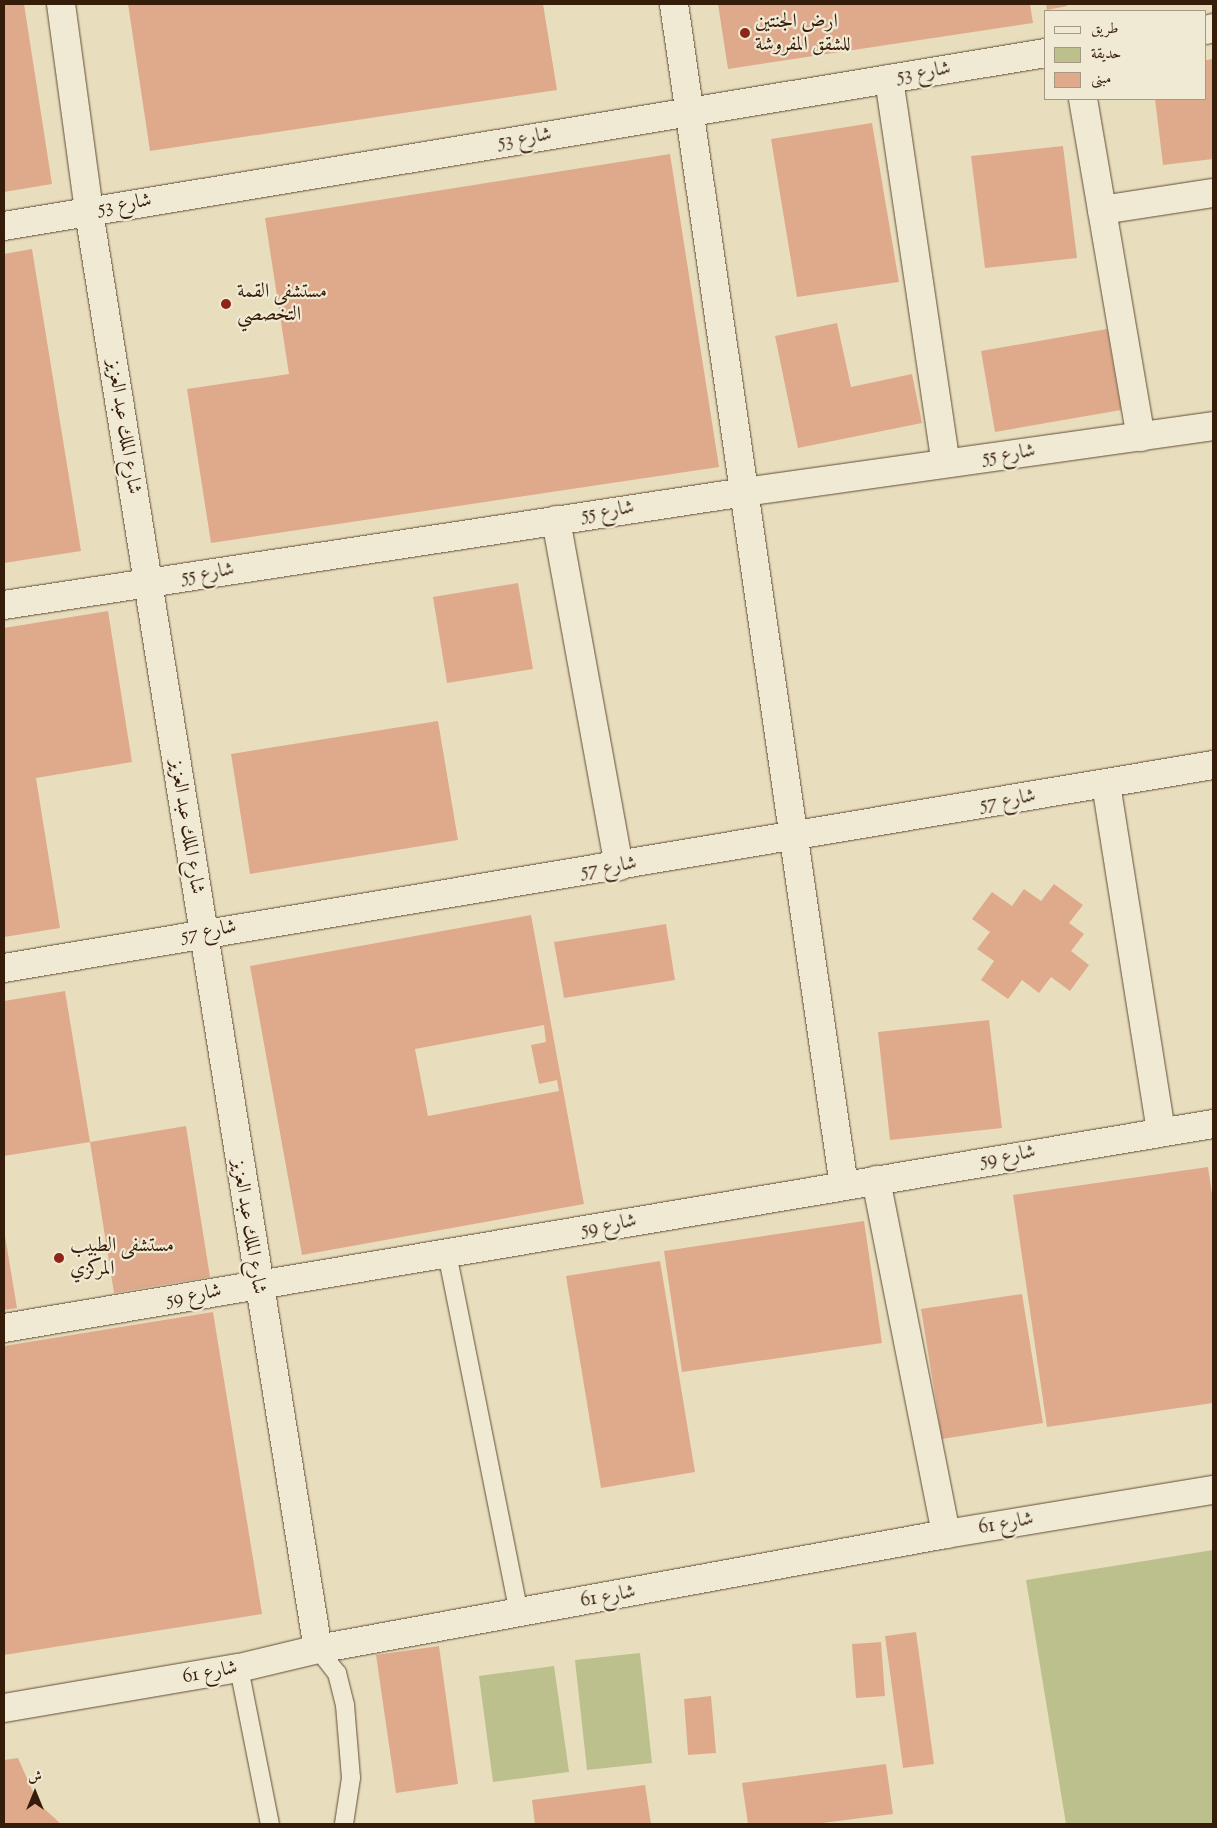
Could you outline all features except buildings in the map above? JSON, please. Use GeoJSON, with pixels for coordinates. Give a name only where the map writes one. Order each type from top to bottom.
{"type":"FeatureCollection","features":[{"type":"Feature","properties":{"kind":"street","name":"شارع الملك عبد العزيز"},"geometry":{"type":"LineString","coordinates":[[61,4],[89,212],[257,1285],[318,1649]]}},
{"type":"Feature","properties":{"kind":"street"},"geometry":{"type":"LineString","coordinates":[[674,4],[687,112],[745,492],[844,1186]]}},
{"type":"Feature","properties":{"kind":"street","name":"شارع 53"},"geometry":{"type":"LineString","coordinates":[[4,226],[1044,53]]}},
{"type":"Feature","properties":{"kind":"street"},"geometry":{"type":"LineString","coordinates":[[889,79],[946,463]]}},
{"type":"Feature","properties":{"kind":"street"},"geometry":{"type":"LineString","coordinates":[[1083,100],[1141,437]]}},
{"type":"Feature","properties":{"kind":"street"},"geometry":{"type":"LineString","coordinates":[[1102,210],[1213,193]]}},
{"type":"Feature","properties":{"kind":"street","name":"شارع 55"},"geometry":{"type":"LineString","coordinates":[[4,605],[745,492],[1213,426]]}},
{"type":"Feature","properties":{"kind":"street"},"geometry":{"type":"LineString","coordinates":[[556,520],[619,866]]}},
{"type":"Feature","properties":{"kind":"street","name":"شارع 57"},"geometry":{"type":"LineString","coordinates":[[4,968],[203,933],[793,838],[1213,765]]}},
{"type":"Feature","properties":{"kind":"street"},"geometry":{"type":"LineString","coordinates":[[1106,784],[1162,1131]]}},
{"type":"Feature","properties":{"kind":"street","name":"شارع 59"},"geometry":{"type":"LineString","coordinates":[[4,1328],[1162,1131],[1212,1130]]}},
{"type":"Feature","properties":{"kind":"street"},"geometry":{"type":"LineString","coordinates":[[876,1180],[946,1534]]}},
{"type":"Feature","properties":{"kind":"street","name":"شارع 61"},"geometry":{"type":"LineString","coordinates":[[4,1708],[239,1668],[318,1649],[946,1534],[1213,1490]]}},
{"type":"Feature","properties":{"kind":"lane"},"geometry":{"type":"LineString","coordinates":[[447,1253],[519,1613]]}},
{"type":"Feature","properties":{"kind":"lane"},"geometry":{"type":"LineString","coordinates":[[318,1649],[337,1673],[345,1705],[351,1778],[344,1824]]}},
{"type":"Feature","properties":{"kind":"lane"},"geometry":{"type":"LineString","coordinates":[[239,1668],[270,1824]]}},
{"type":"Feature","properties":{"kind":"green space"},"geometry":{"type":"Polygon","coordinates":[[[1213,1550],[1213,1824],[1066,1824],[1026,1580],[1213,1550]]]}},
{"type":"Feature","properties":{"kind":"green space"},"geometry":{"type":"Polygon","coordinates":[[[640,1653],[652,1763],[587,1770],[575,1660],[640,1653]]]}},
{"type":"Feature","properties":{"kind":"green space"},"geometry":{"type":"Polygon","coordinates":[[[554,1666],[569,1772],[493,1782],[479,1676],[554,1666]]]}},
{"type":"Feature","properties":{"kind":"place","name":"ارض الجنتين للشقق المفروشة"},"geometry":{"type":"Point","coordinates":[745,33]}},
{"type":"Feature","properties":{"kind":"place","name":"مستشفى القمة التخصصي"},"geometry":{"type":"Point","coordinates":[226,304]}},
{"type":"Feature","properties":{"kind":"place","name":"مستشفى الطبيب المركزي"},"geometry":{"type":"Point","coordinates":[59,1258]}}]}
